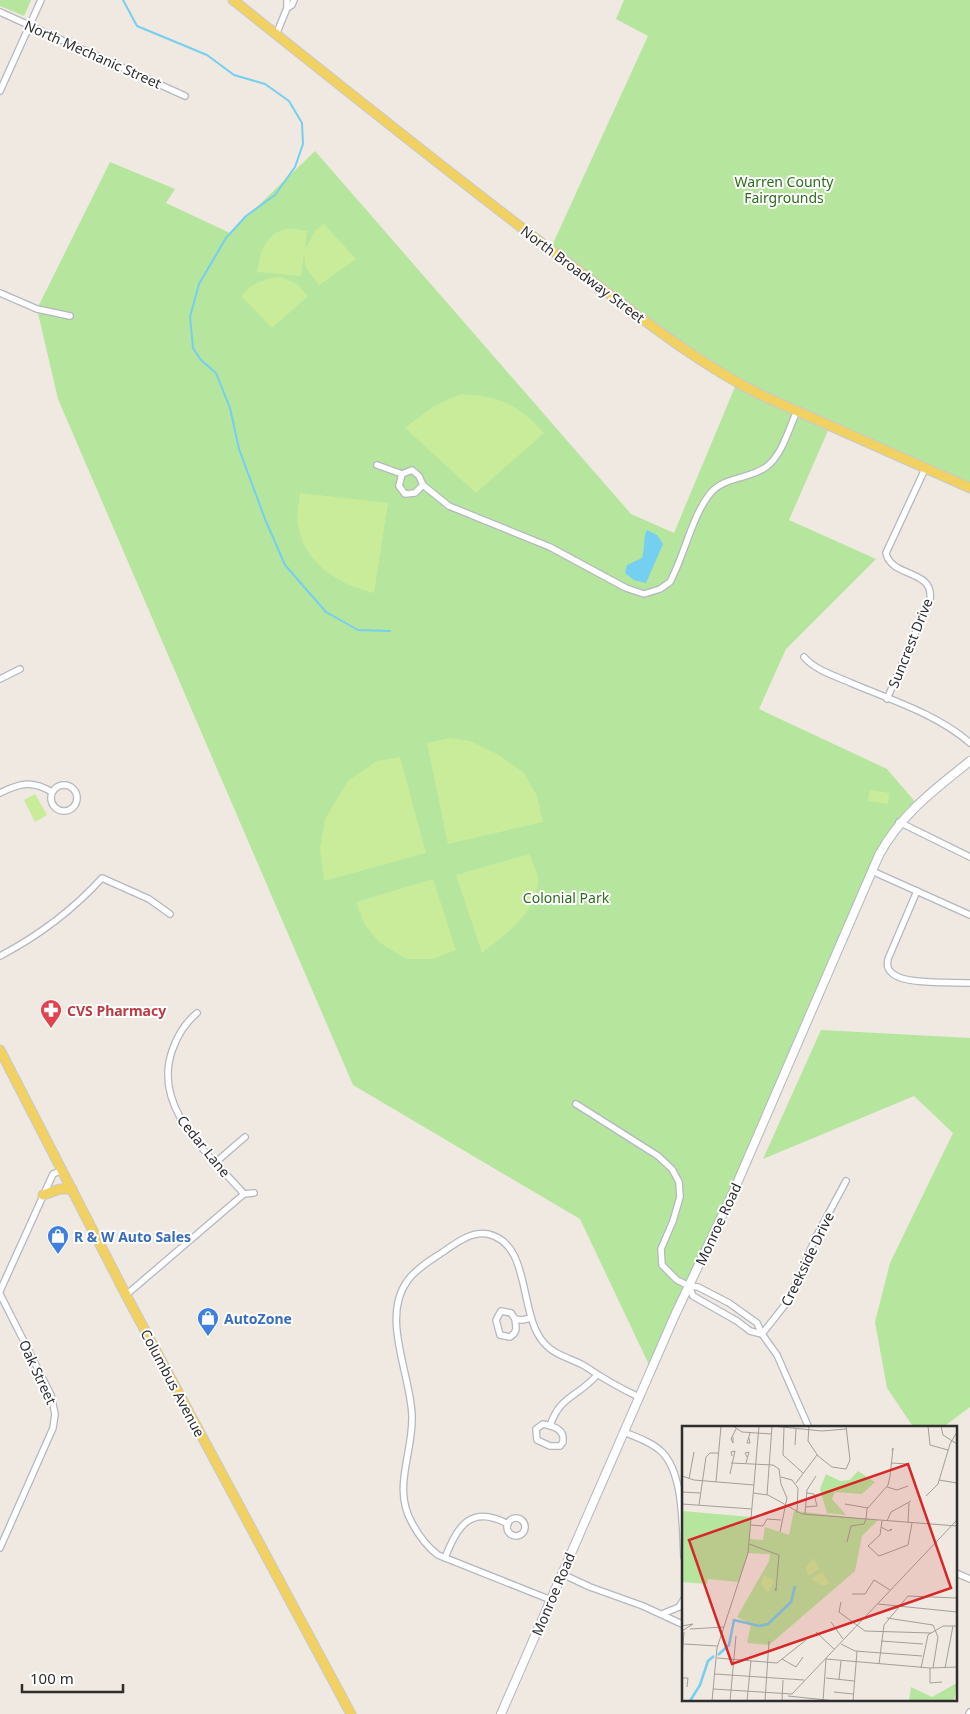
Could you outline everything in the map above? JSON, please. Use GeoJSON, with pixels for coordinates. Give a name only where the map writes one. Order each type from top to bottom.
{"type":"FeatureCollection","features":[{"type":"Feature","properties":{"kind":"main road","name":"North Broadway Street"},"geometry":{"type":"LineString","coordinates":[[233,0],[451,174],[650,324],[737,382],[796,411],[970,488]]}},
{"type":"Feature","properties":{"kind":"main road","name":"Columbus Avenue"},"geometry":{"type":"LineString","coordinates":[[0,1050],[126,1295],[351,1714]]}},
{"type":"Feature","properties":{"kind":"main road"},"geometry":{"type":"LineString","coordinates":[[43,1195],[60,1189],[72,1189]]}},
{"type":"Feature","properties":{"kind":"street"},"geometry":{"type":"LineString","coordinates":[[0,91],[41,0]]}},
{"type":"Feature","properties":{"kind":"street"},"geometry":{"type":"LineString","coordinates":[[276,35],[287,8],[287,0]]}},
{"type":"Feature","properties":{"kind":"street"},"geometry":{"type":"LineString","coordinates":[[287,8],[292,5],[294,0]]}},
{"type":"Feature","properties":{"kind":"street","name":"North Mechanic Street"},"geometry":{"type":"LineString","coordinates":[[0,12],[185,96]]}},
{"type":"Feature","properties":{"kind":"street"},"geometry":{"type":"LineString","coordinates":[[0,293],[38,309],[70,316]]}},
{"type":"Feature","properties":{"kind":"street"},"geometry":{"type":"LineString","coordinates":[[377,465],[402,474],[412,470],[419,476],[423,485],[449,506],[550,547],[626,588],[644,594],[660,589],[670,582],[703,505],[713,490],[723,482],[765,468],[771,463],[777,455],[796,411]]}},
{"type":"Feature","properties":{"kind":"street","name":"Suncrest Drive"},"geometry":{"type":"LineString","coordinates":[[887,699],[930,599],[930,590],[925,581],[894,565],[886,553],[925,468]]}},
{"type":"Feature","properties":{"kind":"street"},"geometry":{"type":"LineString","coordinates":[[402,474],[399,486],[405,494],[414,493],[423,485]]}},
{"type":"Feature","properties":{"kind":"street"},"geometry":{"type":"LineString","coordinates":[[804,657],[811,664],[829,674],[940,722],[970,743]]}},
{"type":"Feature","properties":{"kind":"street"},"geometry":{"type":"LineString","coordinates":[[0,679],[20,669]]}},
{"type":"Feature","properties":{"kind":"street","name":"Monroe Road"},"geometry":{"type":"LineString","coordinates":[[501,1714],[639,1397],[732,1195],[888,837],[899,822],[922,800],[970,761]]}},
{"type":"Feature","properties":{"kind":"street"},"geometry":{"type":"LineString","coordinates":[[0,793],[20,784],[31,783],[52,792]]}},
{"type":"Feature","properties":{"kind":"street"},"geometry":{"type":"LineString","coordinates":[[68,785],[76,792],[76,803],[71,809],[59,810],[52,805],[52,792],[59,786],[68,785]]}},
{"type":"Feature","properties":{"kind":"street"},"geometry":{"type":"LineString","coordinates":[[899,822],[970,857]]}},
{"type":"Feature","properties":{"kind":"street"},"geometry":{"type":"LineString","coordinates":[[872,871],[970,915]]}},
{"type":"Feature","properties":{"kind":"street"},"geometry":{"type":"LineString","coordinates":[[0,956],[40,934],[61,919],[102,878],[149,899],[170,914]]}},
{"type":"Feature","properties":{"kind":"street"},"geometry":{"type":"LineString","coordinates":[[917,891],[888,959],[887,967],[891,972],[905,980],[970,983]]}},
{"type":"Feature","properties":{"kind":"street","name":"Cedar Lane"},"geometry":{"type":"LineString","coordinates":[[197,1014],[184,1026],[174,1044],[169,1059],[167,1079],[171,1100],[180,1118],[244,1194]]}},
{"type":"Feature","properties":{"kind":"street"},"geometry":{"type":"LineString","coordinates":[[576,1104],[658,1156],[672,1169],[679,1182],[680,1197],[673,1221],[662,1244],[661,1260],[669,1274],[689,1286],[698,1287],[742,1311],[757,1323],[762,1334],[777,1354],[808,1426]]}},
{"type":"Feature","properties":{"kind":"street"},"geometry":{"type":"LineString","coordinates":[[216,1162],[246,1137]]}},
{"type":"Feature","properties":{"kind":"street"},"geometry":{"type":"LineString","coordinates":[[0,1293],[53,1174],[62,1170]]}},
{"type":"Feature","properties":{"kind":"street","name":"Creekside Drive"},"geometry":{"type":"LineString","coordinates":[[762,1334],[788,1301],[816,1237],[846,1181]]}},
{"type":"Feature","properties":{"kind":"street"},"geometry":{"type":"LineString","coordinates":[[126,1295],[244,1194],[254,1193]]}},
{"type":"Feature","properties":{"kind":"street"},"geometry":{"type":"LineString","coordinates":[[551,1600],[476,1568],[445,1558],[423,1542],[408,1516],[402,1497],[403,1472],[412,1417],[397,1322],[399,1298],[408,1280],[426,1263],[464,1238],[478,1234],[488,1234],[501,1240],[514,1254],[536,1332],[549,1349],[639,1397]]}},
{"type":"Feature","properties":{"kind":"street"},"geometry":{"type":"LineString","coordinates":[[689,1286],[693,1296],[724,1313],[750,1331],[762,1334]]}},
{"type":"Feature","properties":{"kind":"street","name":"Oak Street"},"geometry":{"type":"LineString","coordinates":[[0,1293],[45,1381],[55,1409],[53,1428],[0,1548]]}},
{"type":"Feature","properties":{"kind":"street"},"geometry":{"type":"LineString","coordinates":[[506,1310],[510,1312],[514,1319],[517,1330],[514,1334],[510,1337],[500,1335],[496,1325],[497,1315],[506,1310]]}},
{"type":"Feature","properties":{"kind":"street"},"geometry":{"type":"LineString","coordinates":[[514,1319],[531,1318]]}},
{"type":"Feature","properties":{"kind":"street"},"geometry":{"type":"LineString","coordinates":[[550,1426],[561,1403],[582,1389],[597,1375]]}},
{"type":"Feature","properties":{"kind":"street"},"geometry":{"type":"LineString","coordinates":[[543,1424],[550,1426],[562,1432],[563,1442],[560,1446],[550,1446],[537,1440],[535,1434],[539,1426],[543,1424]]}},
{"type":"Feature","properties":{"kind":"street"},"geometry":{"type":"LineString","coordinates":[[624,1432],[658,1448],[669,1463],[679,1494],[682,1532]]}},
{"type":"Feature","properties":{"kind":"street"},"geometry":{"type":"LineString","coordinates":[[445,1558],[458,1529],[470,1519],[490,1516],[508,1524]]}},
{"type":"Feature","properties":{"kind":"street"},"geometry":{"type":"LineString","coordinates":[[562,1574],[662,1614],[682,1624]]}},
{"type":"Feature","properties":{"kind":"street"},"geometry":{"type":"LineString","coordinates":[[958,1574],[970,1579]]}},
{"type":"Feature","properties":{"kind":"street"},"geometry":{"type":"LineString","coordinates":[[662,1614],[679,1607],[682,1602]]}},
{"type":"Feature","properties":{"kind":"green space"},"geometry":{"type":"Polygon","coordinates":[[[0,0],[31,0],[24,16],[0,6],[0,0]]]}},
{"type":"Feature","properties":{"kind":"green space","name":"Colonial Park"},"geometry":{"type":"Polygon","coordinates":[[[624,0],[970,0],[970,488],[830,426],[789,520],[876,559],[786,649],[759,709],[887,769],[917,804],[888,837],[651,1369],[580,1219],[353,1085],[58,399],[37,309],[110,162],[175,189],[166,203],[230,233],[315,151],[631,514],[674,533],[737,382],[550,250],[648,36],[616,19],[624,0]]]}},
{"type":"Feature","properties":{"kind":"green space"},"geometry":{"type":"Polygon","coordinates":[[[324,224],[356,259],[319,285],[306,268],[304,254],[301,276],[257,272],[265,245],[274,235],[287,229],[307,231],[305,249],[315,231],[324,224]]]}},
{"type":"Feature","properties":{"kind":"green space"},"geometry":{"type":"Polygon","coordinates":[[[281,277],[297,284],[308,296],[272,328],[241,296],[259,282],[281,277]]]}},
{"type":"Feature","properties":{"kind":"green space"},"geometry":{"type":"Polygon","coordinates":[[[461,394],[487,397],[507,403],[526,415],[544,433],[476,493],[405,428],[434,406],[461,394]]]}},
{"type":"Feature","properties":{"kind":"green space"},"geometry":{"type":"Polygon","coordinates":[[[300,493],[388,503],[374,593],[348,584],[335,577],[315,561],[301,538],[297,513],[300,493]]]}},
{"type":"Feature","properties":{"kind":"green space"},"geometry":{"type":"Polygon","coordinates":[[[449,738],[470,741],[499,755],[524,773],[537,796],[543,822],[448,844],[427,743],[449,738]]]}},
{"type":"Feature","properties":{"kind":"green space"},"geometry":{"type":"Polygon","coordinates":[[[400,757],[426,853],[324,881],[320,849],[325,819],[348,781],[377,761],[400,757]]]}},
{"type":"Feature","properties":{"kind":"green space"},"geometry":{"type":"Polygon","coordinates":[[[870,790],[889,793],[888,804],[868,801],[870,790]]]}},
{"type":"Feature","properties":{"kind":"green space"},"geometry":{"type":"Polygon","coordinates":[[[35,794],[47,815],[35,822],[24,800],[35,794]]]}},
{"type":"Feature","properties":{"kind":"green space"},"geometry":{"type":"Polygon","coordinates":[[[529,854],[538,880],[532,903],[510,931],[482,953],[456,875],[529,854]]]}},
{"type":"Feature","properties":{"kind":"green space"},"geometry":{"type":"Polygon","coordinates":[[[433,879],[456,950],[433,959],[407,959],[380,943],[365,925],[356,902],[433,879]]]}},
{"type":"Feature","properties":{"kind":"green space"},"geometry":{"type":"Polygon","coordinates":[[[821,1030],[970,1038],[970,1407],[945,1426],[913,1426],[887,1388],[875,1322],[890,1263],[953,1133],[914,1096],[763,1159],[821,1030]]]}},
{"type":"Feature","properties":{"kind":"water"},"geometry":{"type":"Polygon","coordinates":[[[647,530],[657,535],[663,544],[646,583],[634,580],[625,573],[627,565],[642,558],[647,530]]]}},
{"type":"Feature","properties":{"kind":"waterway"},"geometry":{"type":"LineString","coordinates":[[123,0],[137,26],[207,55],[234,75],[265,84],[289,101],[302,123],[303,144],[295,167],[275,195],[246,216],[226,238],[199,284],[190,317],[193,348],[201,360],[216,373],[230,408],[239,449],[265,519],[285,565],[326,612],[358,630],[390,631]]}},
{"type":"Feature","properties":{"kind":"place","name":"CVS Pharmacy"},"geometry":{"type":"Point","coordinates":[51,1029]}},
{"type":"Feature","properties":{"kind":"place","name":"R & W Auto Sales"},"geometry":{"type":"Point","coordinates":[58,1255]}},
{"type":"Feature","properties":{"kind":"place","name":"AutoZone"},"geometry":{"type":"Point","coordinates":[208,1337]}},
{"type":"Feature","properties":{"kind":"park label","name":"Warren County Fairgrounds"},"geometry":{"type":"Point","coordinates":[784,190]}}]}
